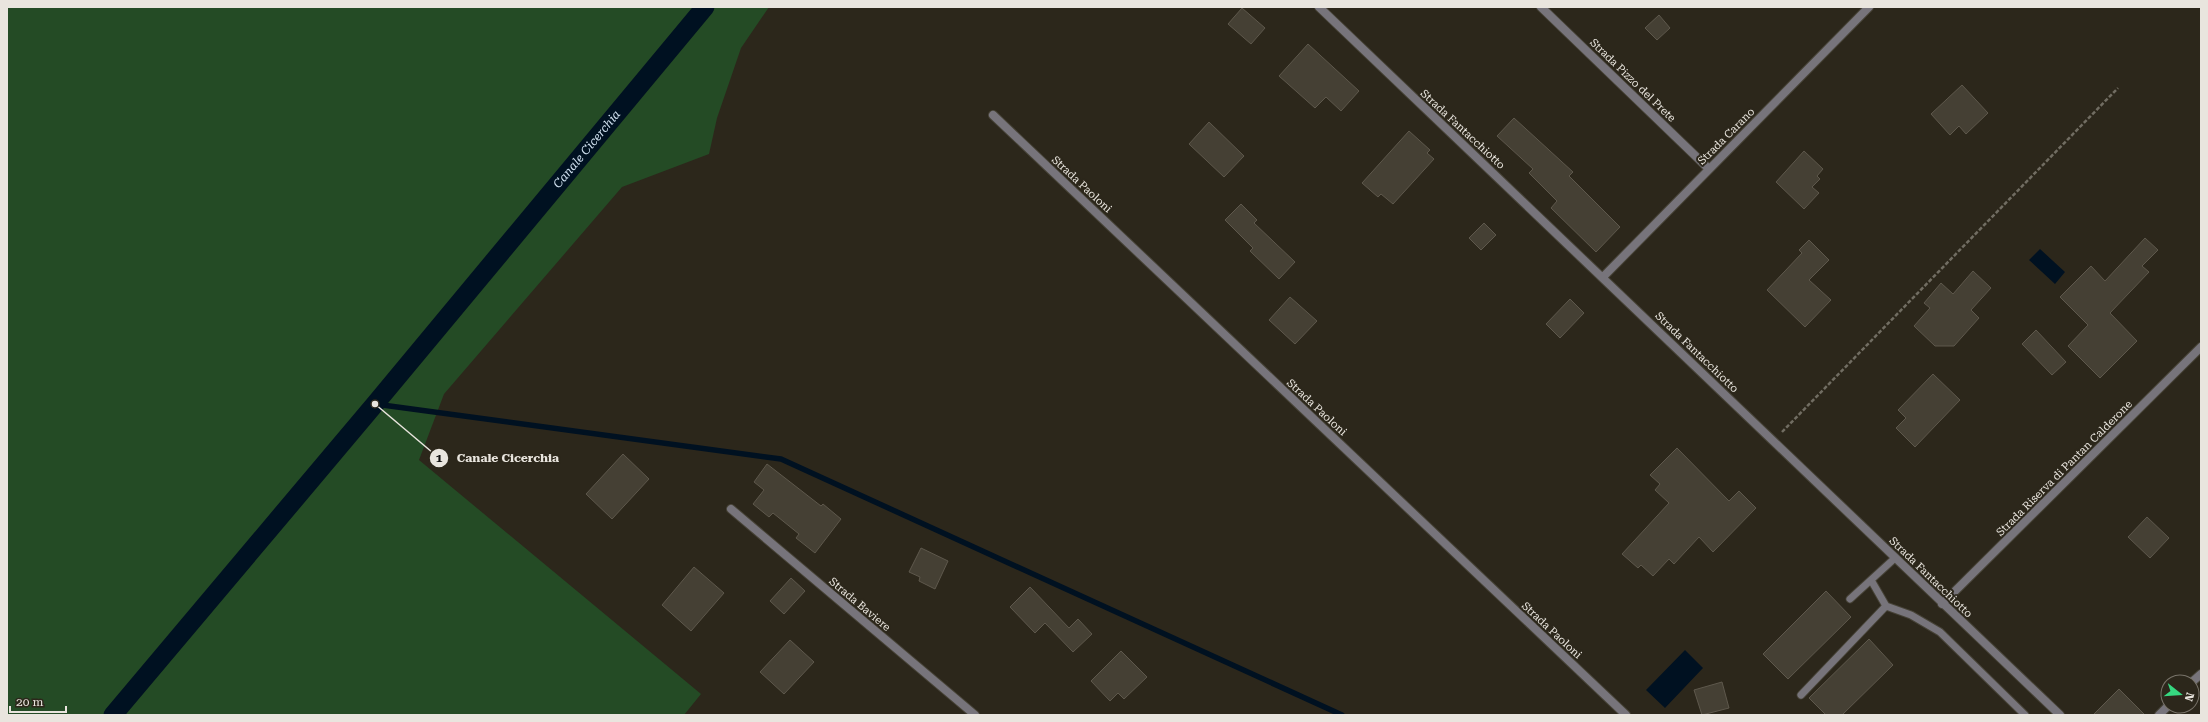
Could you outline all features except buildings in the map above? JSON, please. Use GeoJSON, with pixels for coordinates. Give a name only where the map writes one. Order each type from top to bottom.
{"type":"FeatureCollection","features":[{"type":"Feature","properties":{"kind":"street","name":"Strada Fantacchiotto"},"geometry":{"type":"LineString","coordinates":[[1319,7],[1603,277],[1942,604],[2060,715]]}},
{"type":"Feature","properties":{"kind":"street","name":"Strada Pizzo del Prete"},"geometry":{"type":"LineString","coordinates":[[1541,7],[1710,169]]}},
{"type":"Feature","properties":{"kind":"street","name":"Strada Carano"},"geometry":{"type":"LineString","coordinates":[[1603,277],[1710,169],[1864,9]]}},
{"type":"Feature","properties":{"kind":"street","name":"Strada Paoloni"},"geometry":{"type":"LineString","coordinates":[[993,115],[1626,715]]}},
{"type":"Feature","properties":{"kind":"street","name":"Strada Riserva di Pantan Calderone"},"geometry":{"type":"LineString","coordinates":[[1942,604],[2201,347]]}},
{"type":"Feature","properties":{"kind":"street","name":"Strada Baviere"},"geometry":{"type":"LineString","coordinates":[[731,509],[975,715]]}},
{"type":"Feature","properties":{"kind":"lane"},"geometry":{"type":"LineString","coordinates":[[1850,599],[1895,558]]}},
{"type":"Feature","properties":{"kind":"lane"},"geometry":{"type":"LineString","coordinates":[[1871,580],[1886,606],[1911,614],[1940,632],[2025,715]]}},
{"type":"Feature","properties":{"kind":"lane"},"geometry":{"type":"LineString","coordinates":[[1800,695],[1886,606]]}},
{"type":"Feature","properties":{"kind":"path"},"geometry":{"type":"LineString","coordinates":[[1773,441],[2118,88]]}},
{"type":"Feature","properties":{"kind":"green space"},"geometry":{"type":"Polygon","coordinates":[[[7,7],[769,7],[741,48],[717,118],[709,154],[622,187],[444,394],[419,460],[701,694],[684,715],[7,715],[7,7]]]}},
{"type":"Feature","properties":{"kind":"water"},"geometry":{"type":"Polygon","coordinates":[[[2040,249],[2065,272],[2055,284],[2029,260],[2040,249]]]}},
{"type":"Feature","properties":{"kind":"water"},"geometry":{"type":"Polygon","coordinates":[[[1685,650],[1703,668],[1665,708],[1646,690],[1685,650]]]}},
{"type":"Feature","properties":{"kind":"waterway","name":"Canale Cicerchia"},"geometry":{"type":"LineString","coordinates":[[113,715],[375,404],[705,7]]}},
{"type":"Feature","properties":{"kind":"waterway"},"geometry":{"type":"LineString","coordinates":[[375,404],[781,459],[1342,715]]}},
{"type":"Feature","properties":{"kind":"place","name":"Canale Cicerchia"},"geometry":{"type":"Point","coordinates":[375,404]}}]}
